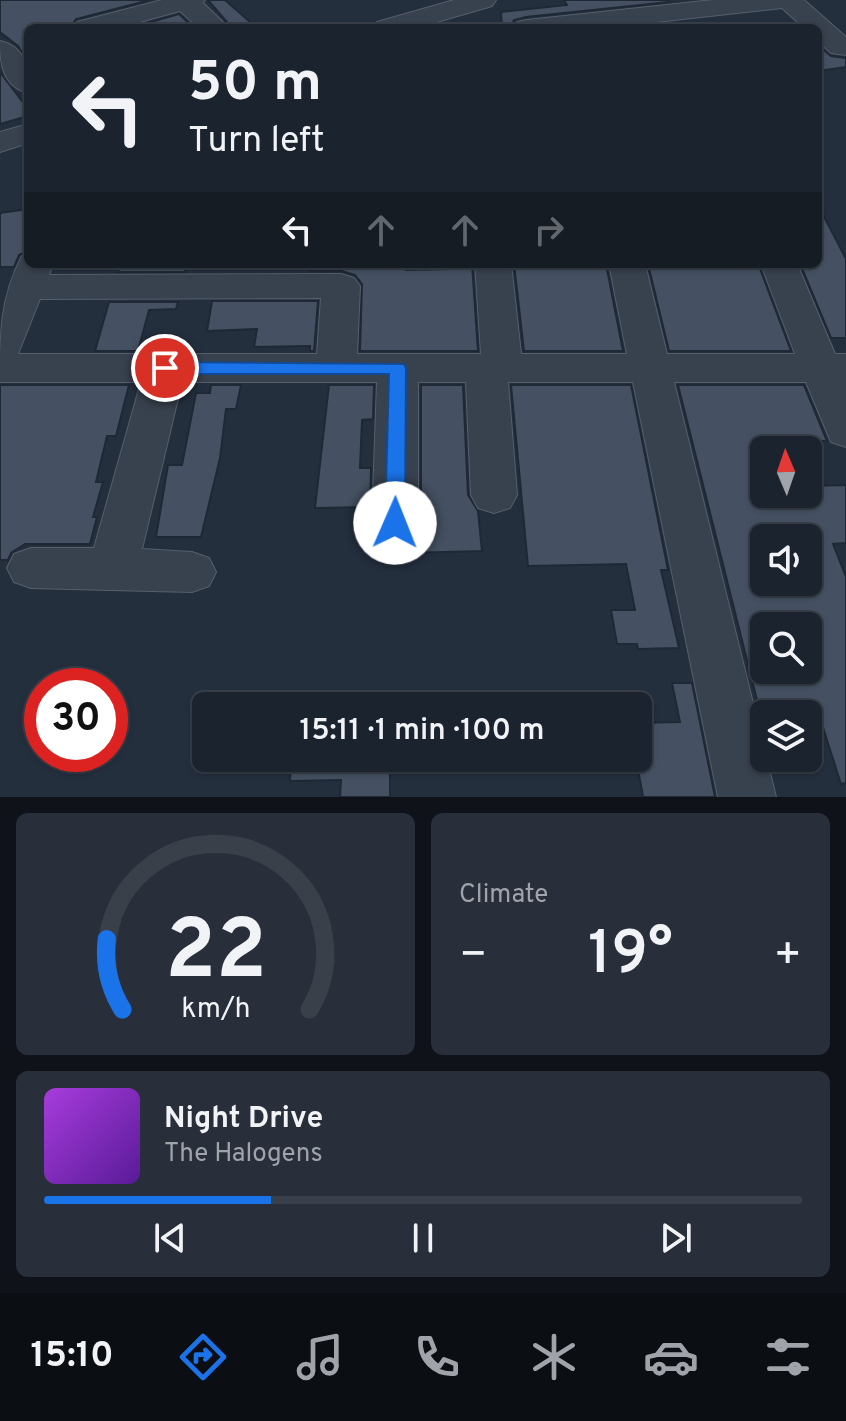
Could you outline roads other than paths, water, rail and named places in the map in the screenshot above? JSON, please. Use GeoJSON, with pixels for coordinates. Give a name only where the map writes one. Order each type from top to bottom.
{"type":"FeatureCollection","features":[{"type":"Feature","properties":{"kind":"street"},"geometry":{"type":"LineString","coordinates":[[401,24],[483,0]]}},
{"type":"Feature","properties":{"kind":"street"},"geometry":{"type":"LineString","coordinates":[[504,0],[522,24]]}},
{"type":"Feature","properties":{"kind":"street"},"geometry":{"type":"LineString","coordinates":[[562,24],[787,0],[815,24]]}},
{"type":"Feature","properties":{"kind":"street"},"geometry":{"type":"LineString","coordinates":[[84,21],[187,1],[211,24]]}},
{"type":"Feature","properties":{"kind":"street"},"geometry":{"type":"LineString","coordinates":[[822,30],[841,47],[846,47]]}},
{"type":"Feature","properties":{"kind":"street"},"geometry":{"type":"LineString","coordinates":[[9,66],[24,48]]}},
{"type":"Feature","properties":{"kind":"street"},"geometry":{"type":"LineString","coordinates":[[0,142],[24,134]]}},
{"type":"Feature","properties":{"kind":"street"},"geometry":{"type":"LineString","coordinates":[[493,268],[494,495]]}},
{"type":"Feature","properties":{"kind":"street"},"geometry":{"type":"LineString","coordinates":[[628,268],[747,797]]}},
{"type":"Feature","properties":{"kind":"street"},"geometry":{"type":"LineString","coordinates":[[781,268],[834,368],[846,431]]}},
{"type":"Feature","properties":{"kind":"street"},"geometry":{"type":"LineString","coordinates":[[0,350],[30,276],[341,286],[336,368]]}},
{"type":"Feature","properties":{"kind":"street"},"geometry":{"type":"LineString","coordinates":[[0,368],[834,368]]}},
{"type":"Feature","properties":{"kind":"street"},"geometry":{"type":"LineString","coordinates":[[113,568],[165,368]]}},
{"type":"Feature","properties":{"kind":"street"},"geometry":{"type":"LineString","coordinates":[[395,523],[398,368]]}},
{"type":"Feature","properties":{"kind":"street"},"geometry":{"type":"LineString","coordinates":[[31,568],[192,572]]}}]}
